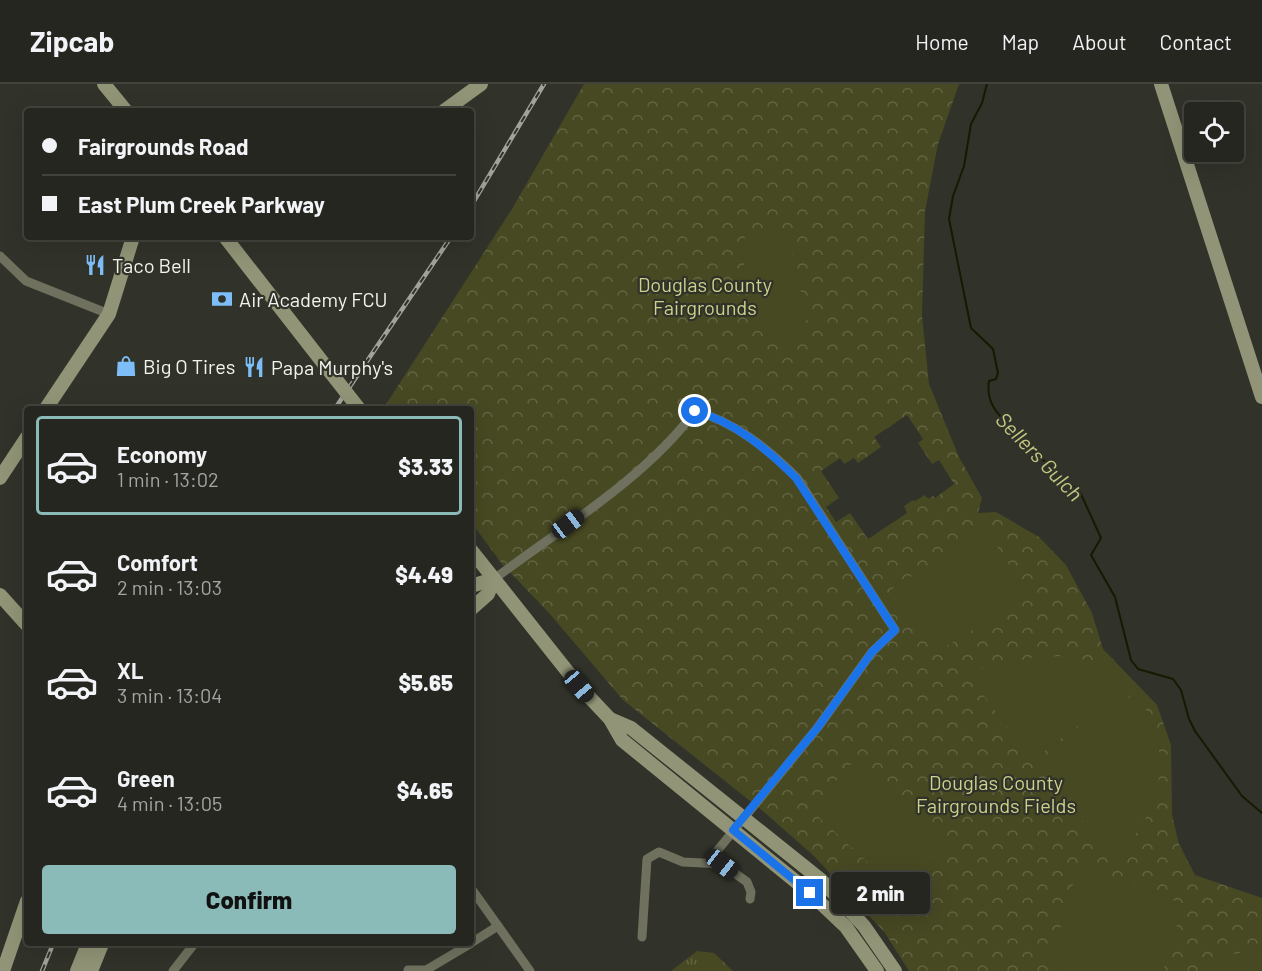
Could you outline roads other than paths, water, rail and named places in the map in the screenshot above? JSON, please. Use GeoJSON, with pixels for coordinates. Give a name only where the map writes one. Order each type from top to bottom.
{"type":"FeatureCollection","features":[{"type":"Feature","properties":{"kind":"main road"},"geometry":{"type":"LineString","coordinates":[[104,84],[124,108]]}},
{"type":"Feature","properties":{"kind":"main road"},"geometry":{"type":"LineString","coordinates":[[448,108],[481,84]]}},
{"type":"Feature","properties":{"kind":"main road"},"geometry":{"type":"LineString","coordinates":[[1161,84],[1262,397]]}},
{"type":"Feature","properties":{"kind":"main road"},"geometry":{"type":"LineString","coordinates":[[48,406],[110,314],[132,240]]}},
{"type":"Feature","properties":{"kind":"main road"},"geometry":{"type":"LineString","coordinates":[[227,240],[357,406]]}},
{"type":"Feature","properties":{"kind":"main road"},"geometry":{"type":"LineString","coordinates":[[0,478],[24,442]]}},
{"type":"Feature","properties":{"kind":"main road"},"geometry":{"type":"LineString","coordinates":[[474,554],[579,686],[610,719],[622,740],[835,916],[861,946],[877,971]]}},
{"type":"Feature","properties":{"kind":"main road"},"geometry":{"type":"LineString","coordinates":[[474,585],[494,579]]}},
{"type":"Feature","properties":{"kind":"main road"},"geometry":{"type":"LineString","coordinates":[[474,606],[488,594],[494,579]]}},
{"type":"Feature","properties":{"kind":"main road"},"geometry":{"type":"LineString","coordinates":[[0,595],[24,622]]}},
{"type":"Feature","properties":{"kind":"main road"},"geometry":{"type":"LineString","coordinates":[[610,719],[631,729],[813,873],[847,905],[873,937],[895,971]]}},
{"type":"Feature","properties":{"kind":"main road"},"geometry":{"type":"LineString","coordinates":[[3,971],[24,910]]}},
{"type":"Feature","properties":{"kind":"main road"},"geometry":{"type":"LineString","coordinates":[[77,971],[87,946]]}},
{"type":"Feature","properties":{"kind":"main road"},"geometry":{"type":"LineString","coordinates":[[91,971],[101,946]]}},
{"type":"Feature","properties":{"kind":"street"},"geometry":{"type":"LineString","coordinates":[[0,256],[26,281],[110,314]]}},
{"type":"Feature","properties":{"kind":"street"},"geometry":{"type":"LineString","coordinates":[[494,579],[636,471],[672,439],[695,411],[733,426],[780,461],[796,478],[895,630],[868,657],[818,727],[717,850],[712,863]]}},
{"type":"Feature","properties":{"kind":"street"},"geometry":{"type":"LineString","coordinates":[[642,937],[647,859],[659,852],[683,862],[722,864],[747,882],[751,892],[750,899]]}},
{"type":"Feature","properties":{"kind":"street"},"geometry":{"type":"LineString","coordinates":[[474,892],[530,971]]}},
{"type":"Feature","properties":{"kind":"street"},"geometry":{"type":"LineString","coordinates":[[474,941],[498,926]]}},
{"type":"Feature","properties":{"kind":"street"},"geometry":{"type":"LineString","coordinates":[[172,971],[192,946]]}},
{"type":"Feature","properties":{"kind":"street"},"geometry":{"type":"LineString","coordinates":[[408,970],[426,970],[465,946]]}},
{"type":"Feature","properties":{"kind":"waterway","name":"Sellers Gulch"},"geometry":{"type":"LineString","coordinates":[[987,84],[982,103],[971,124],[964,166],[953,196],[949,219],[971,328],[993,349],[998,373],[996,379],[989,381],[991,401],[1000,416],[1026,445],[1080,492],[1101,538],[1091,555],[1115,597],[1131,660],[1138,669],[1173,679],[1181,690],[1189,719],[1195,731],[1242,796],[1262,813]]}},
{"type":"Feature","properties":{"kind":"railway"},"geometry":{"type":"LineString","coordinates":[[474,201],[544,84]]}},
{"type":"Feature","properties":{"kind":"railway"},"geometry":{"type":"LineString","coordinates":[[337,406],[449,240]]}},
{"type":"Feature","properties":{"kind":"railway"},"geometry":{"type":"LineString","coordinates":[[42,971],[52,946]]}},
{"type":"Feature","properties":{"kind":"place","name":"Taco Bell"},"geometry":{"type":"Point","coordinates":[95,265]}},
{"type":"Feature","properties":{"kind":"place","name":"Air Academy FCU"},"geometry":{"type":"Point","coordinates":[222,299]}},
{"type":"Feature","properties":{"kind":"place","name":"Big O Tires"},"geometry":{"type":"Point","coordinates":[126,366]}},
{"type":"Feature","properties":{"kind":"place","name":"Papa Murphy's"},"geometry":{"type":"Point","coordinates":[254,367]}},
{"type":"Feature","properties":{"kind":"park label","name":"Douglas County Fairgrounds"},"geometry":{"type":"Point","coordinates":[705,296]}},
{"type":"Feature","properties":{"kind":"park label","name":"Douglas County Fairgrounds Fields"},"geometry":{"type":"Point","coordinates":[996,794]}}]}
